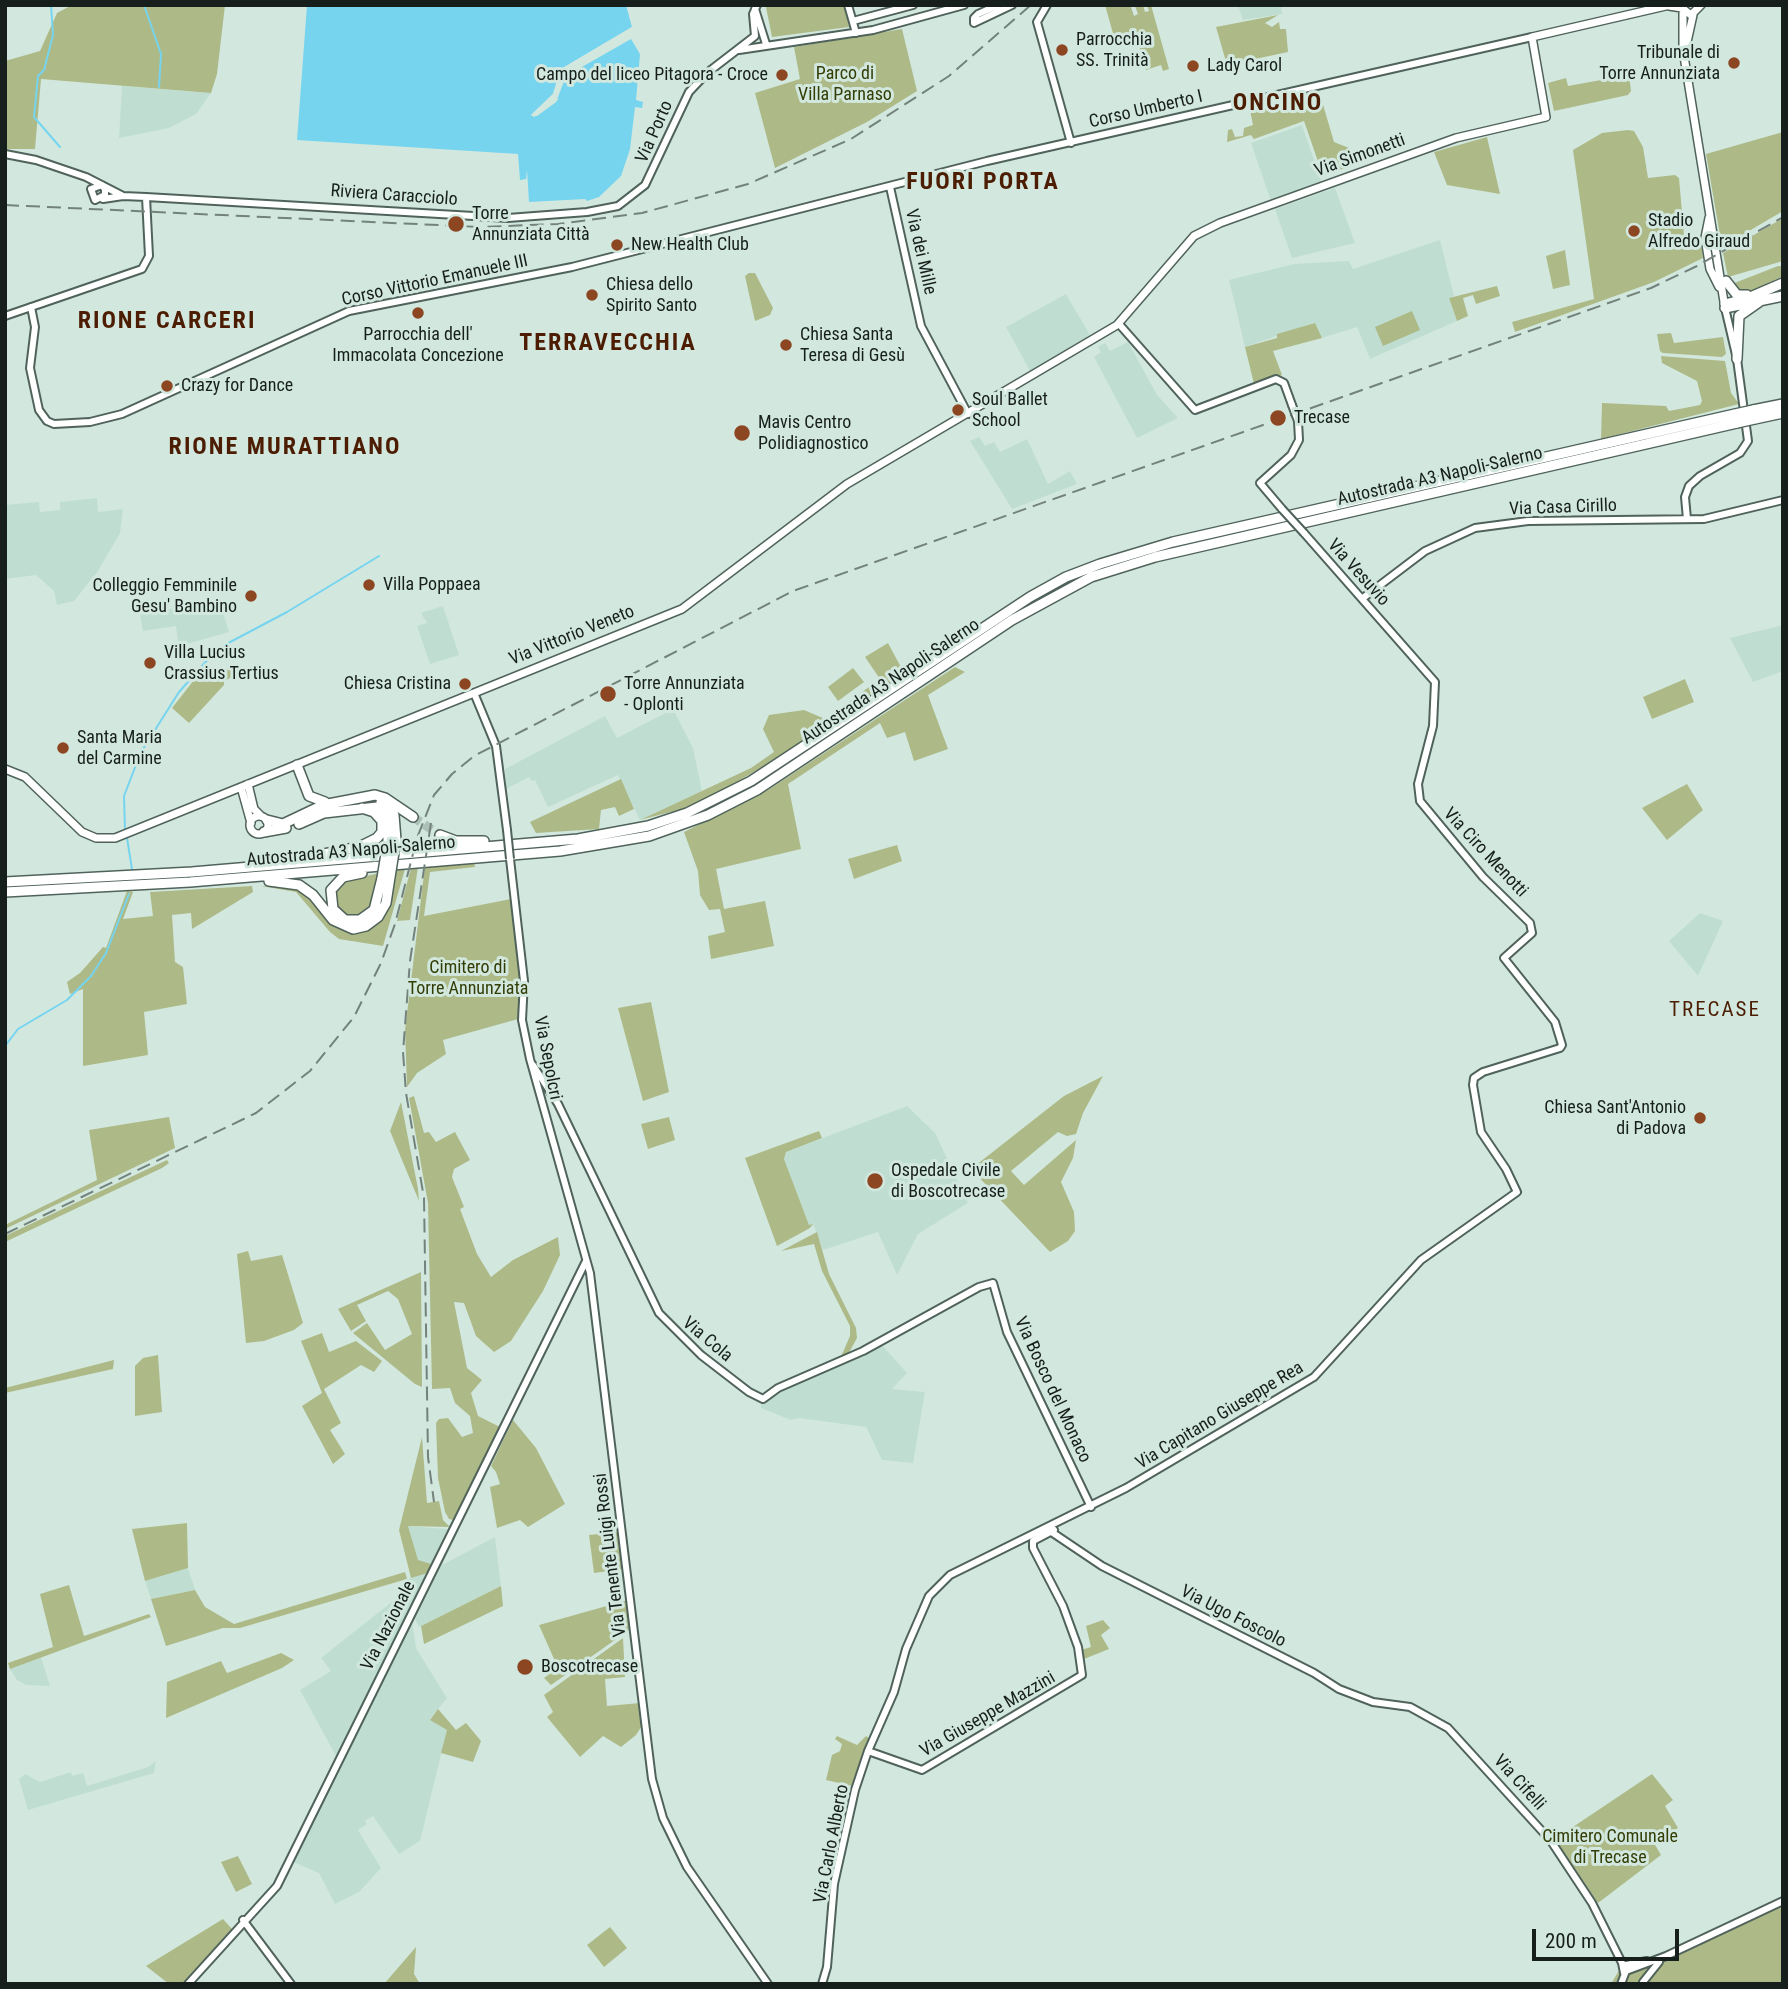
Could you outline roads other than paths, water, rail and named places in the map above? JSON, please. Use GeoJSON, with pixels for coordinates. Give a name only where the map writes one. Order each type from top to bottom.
{"type":"FeatureCollection","features":[{"type":"Feature","properties":{"kind":"highway"},"geometry":{"type":"LineString","coordinates":[[1726,281],[1737,295],[1759,298]]}},
{"type":"Feature","properties":{"kind":"highway"},"geometry":{"type":"LineString","coordinates":[[1737,359],[1739,317],[1759,298],[1783,283]]}},
{"type":"Feature","properties":{"kind":"highway"},"geometry":{"type":"LineString","coordinates":[[1725,306],[1759,298],[1783,296]]}},
{"type":"Feature","properties":{"kind":"highway","name":"Autostrada A3 Napoli-Salerno"},"geometry":{"type":"LineString","coordinates":[[1754,415],[1783,404]]}},
{"type":"Feature","properties":{"kind":"highway","name":"Autostrada A3 Napoli-Salerno"},"geometry":{"type":"LineString","coordinates":[[5,882],[243,868],[562,840],[648,826],[706,805],[778,765],[1049,586],[1119,557],[1736,418],[1783,414]]}},
{"type":"Feature","properties":{"kind":"highway","name":"Autostrada A3 Napoli-Salerno"},"geometry":{"type":"LineString","coordinates":[[5,892],[190,882],[599,846],[630,841],[689,823],[757,790],[1056,594],[1135,562],[1736,418]]}},
{"type":"Feature","properties":{"kind":"highway"},"geometry":{"type":"LineString","coordinates":[[297,765],[309,796],[318,802],[380,796],[413,817]]}},
{"type":"Feature","properties":{"kind":"highway"},"geometry":{"type":"LineString","coordinates":[[190,882],[290,883],[313,895],[338,924],[353,929],[366,926],[378,917],[384,907],[396,820],[388,806],[372,799],[352,800]]}},
{"type":"Feature","properties":{"kind":"highway"},"geometry":{"type":"LineString","coordinates":[[264,818],[278,824],[288,822],[334,802]]}},
{"type":"Feature","properties":{"kind":"highway"},"geometry":{"type":"LineString","coordinates":[[264,832],[291,827],[324,813],[377,807],[386,814],[391,841]]}},
{"type":"Feature","properties":{"kind":"highway"},"geometry":{"type":"LineString","coordinates":[[243,868],[323,855],[369,843],[380,835],[383,825],[377,814],[362,808]]}},
{"type":"Feature","properties":{"kind":"highway"},"geometry":{"type":"LineString","coordinates":[[440,835],[456,841],[562,840]]}},
{"type":"Feature","properties":{"kind":"highway"},"geometry":{"type":"LineString","coordinates":[[386,878],[376,905],[369,915],[354,921],[336,913],[330,900],[331,890],[343,877],[415,862]]}},
{"type":"Feature","properties":{"kind":"main road","name":"Corso Umberto I"},"geometry":{"type":"LineString","coordinates":[[1532,37],[1670,5],[1693,15]]}},
{"type":"Feature","properties":{"kind":"main road"},"geometry":{"type":"LineString","coordinates":[[1686,60],[1687,34],[1693,15],[1701,5]]}},
{"type":"Feature","properties":{"kind":"main road"},"geometry":{"type":"LineString","coordinates":[[1683,9],[1682,43],[1706,179],[1709,217],[1705,238],[1710,269],[1722,293],[1725,306]]}},
{"type":"Feature","properties":{"kind":"main road","name":"Via Simonetti"},"geometry":{"type":"LineString","coordinates":[[1190,239],[1220,223],[1456,138],[1546,117],[1532,37]]}},
{"type":"Feature","properties":{"kind":"main road","name":"Via Vittorio Veneto"},"geometry":{"type":"LineString","coordinates":[[5,769],[25,777],[75,827],[96,838],[125,835],[682,610],[843,487],[1119,324],[1190,239]]}},
{"type":"Feature","properties":{"kind":"main road"},"geometry":{"type":"LineString","coordinates":[[245,786],[254,809],[264,818],[264,832],[255,833],[245,786]]}},
{"type":"Feature","properties":{"kind":"main road"},"geometry":{"type":"LineString","coordinates":[[251,823],[264,818]]}},
{"type":"Feature","properties":{"kind":"street"},"geometry":{"type":"LineString","coordinates":[[848,5],[856,33]]}},
{"type":"Feature","properties":{"kind":"street"},"geometry":{"type":"LineString","coordinates":[[853,21],[913,5]]}},
{"type":"Feature","properties":{"kind":"street"},"geometry":{"type":"LineString","coordinates":[[932,14],[933,5]]}},
{"type":"Feature","properties":{"kind":"street"},"geometry":{"type":"LineString","coordinates":[[737,51],[766,44],[856,33],[964,5]]}},
{"type":"Feature","properties":{"kind":"street"},"geometry":{"type":"LineString","coordinates":[[998,5],[978,14],[974,23],[1013,5]]}},
{"type":"Feature","properties":{"kind":"street"},"geometry":{"type":"LineString","coordinates":[[1047,5],[1037,22],[1070,143]]}},
{"type":"Feature","properties":{"kind":"street"},"geometry":{"type":"LineString","coordinates":[[926,6],[932,14]]}},
{"type":"Feature","properties":{"kind":"street"},"geometry":{"type":"LineString","coordinates":[[756,7],[766,44]]}},
{"type":"Feature","properties":{"kind":"street"},"geometry":{"type":"LineString","coordinates":[[737,51],[755,36],[756,7]]}},
{"type":"Feature","properties":{"kind":"street","name":"Corso Umberto I"},"geometry":{"type":"LineString","coordinates":[[794,210],[1070,143],[1532,37]]}},
{"type":"Feature","properties":{"kind":"street","name":"Via Porto"},"geometry":{"type":"LineString","coordinates":[[641,191],[694,85],[737,51]]}},
{"type":"Feature","properties":{"kind":"street"},"geometry":{"type":"LineString","coordinates":[[5,154],[36,160],[80,175],[123,196]]}},
{"type":"Feature","properties":{"kind":"street"},"geometry":{"type":"LineString","coordinates":[[80,175],[93,199],[100,200],[105,195],[103,185]]}},
{"type":"Feature","properties":{"kind":"street"},"geometry":{"type":"LineString","coordinates":[[90,192],[94,186],[103,185]]}},
{"type":"Feature","properties":{"kind":"street","name":"Via dei Mille"},"geometry":{"type":"LineString","coordinates":[[890,187],[921,325],[968,414]]}},
{"type":"Feature","properties":{"kind":"street","name":"Riviera Caracciolo"},"geometry":{"type":"LineString","coordinates":[[100,200],[123,196],[146,200],[266,203],[531,217],[604,210],[623,203],[641,191]]}},
{"type":"Feature","properties":{"kind":"street"},"geometry":{"type":"LineString","coordinates":[[5,316],[136,272],[146,265],[149,256],[146,200]]}},
{"type":"Feature","properties":{"kind":"street","name":"Corso Vittorio Emanuele III"},"geometry":{"type":"LineString","coordinates":[[31,307],[36,327],[30,368],[39,410],[47,421],[54,424],[90,422],[122,414],[349,310],[442,295],[579,265],[794,210]]}},
{"type":"Feature","properties":{"kind":"street"},"geometry":{"type":"LineString","coordinates":[[1687,519],[1685,498],[1689,486],[1740,453],[1748,441],[1737,359],[1725,306]]}},
{"type":"Feature","properties":{"kind":"street","name":"Via Vesuvio"},"geometry":{"type":"LineString","coordinates":[[1119,324],[1195,410],[1276,379],[1284,383],[1298,421],[1299,440],[1291,454],[1260,483],[1435,682],[1433,726],[1417,792]]}},
{"type":"Feature","properties":{"kind":"street","name":"Via Casa Cirillo"},"geometry":{"type":"LineString","coordinates":[[1363,598],[1426,551],[1475,528],[1528,521],[1687,519],[1734,513],[1783,500]]}},
{"type":"Feature","properties":{"kind":"street","name":"Via Sepolcri"},"geometry":{"type":"LineString","coordinates":[[474,693],[496,746],[524,981],[523,1020],[530,1059],[586,1261]]}},
{"type":"Feature","properties":{"kind":"street","name":"Via Ciro Menotti"},"geometry":{"type":"LineString","coordinates":[[1417,792],[1427,812],[1483,877],[1526,916],[1532,933],[1504,958],[1555,1021],[1562,1045],[1560,1048],[1474,1078],[1475,1104],[1481,1132],[1506,1169],[1517,1192]]}},
{"type":"Feature","properties":{"kind":"street","name":"Via Cola"},"geometry":{"type":"LineString","coordinates":[[530,1059],[558,1104],[659,1313],[701,1354],[763,1399],[778,1388],[863,1351],[979,1287],[993,1283]]}},
{"type":"Feature","properties":{"kind":"street","name":"Via Capitano Giuseppe Rea"},"geometry":{"type":"LineString","coordinates":[[1091,1507],[1314,1377],[1421,1260],[1517,1192]]}},
{"type":"Feature","properties":{"kind":"street","name":"Via Nazionale"},"geometry":{"type":"LineString","coordinates":[[188,1984],[243,1920],[277,1886],[586,1261]]}},
{"type":"Feature","properties":{"kind":"street","name":"Via Tenente Luigi Rossi"},"geometry":{"type":"LineString","coordinates":[[586,1261],[601,1352],[652,1779],[663,1818],[687,1867],[768,1984]]}},
{"type":"Feature","properties":{"kind":"street","name":"Via Bosco del Monaco"},"geometry":{"type":"LineString","coordinates":[[993,1283],[1007,1332],[1091,1507]]}},
{"type":"Feature","properties":{"kind":"street"},"geometry":{"type":"LineString","coordinates":[[1050,1531],[1091,1507]]}},
{"type":"Feature","properties":{"kind":"street","name":"Via Carlo Alberto"},"geometry":{"type":"LineString","coordinates":[[822,1984],[827,1967],[834,1884],[855,1790],[867,1751],[885,1714],[906,1650],[929,1596],[950,1575],[1091,1507]]}},
{"type":"Feature","properties":{"kind":"street","name":"Via Giuseppe Mazzini"},"geometry":{"type":"LineString","coordinates":[[867,1751],[922,1770],[1082,1675],[1078,1647],[1033,1541],[1050,1531]]}},
{"type":"Feature","properties":{"kind":"street","name":"Via Ugo Foscolo"},"geometry":{"type":"LineString","coordinates":[[1050,1531],[1102,1566],[1314,1673],[1339,1689],[1373,1702],[1410,1707]]}},
{"type":"Feature","properties":{"kind":"street","name":"Via Cifelli"},"geometry":{"type":"LineString","coordinates":[[1410,1707],[1448,1728],[1551,1841],[1592,1903],[1623,1974],[1639,1973],[1642,1983]]}},
{"type":"Feature","properties":{"kind":"street"},"geometry":{"type":"LineString","coordinates":[[1623,1974],[1783,1901]]}},
{"type":"Feature","properties":{"kind":"street"},"geometry":{"type":"LineString","coordinates":[[243,1920],[291,1984]]}},
{"type":"Feature","properties":{"kind":"street"},"geometry":{"type":"LineString","coordinates":[[1642,1983],[1666,1956]]}},
{"type":"Feature","properties":{"kind":"water"},"geometry":{"type":"Polygon","coordinates":[[[307,5],[626,5],[632,27],[561,69],[553,94],[531,115],[534,117],[556,102],[566,76],[631,39],[640,54],[636,100],[643,102],[642,108],[635,107],[630,149],[621,176],[599,197],[587,201],[529,202],[527,170],[526,179],[520,180],[518,154],[297,140],[307,5]]]}},
{"type":"Feature","properties":{"kind":"waterway"},"geometry":{"type":"LineString","coordinates":[[51,5],[53,35],[44,70],[38,76],[34,117],[60,147]]}},
{"type":"Feature","properties":{"kind":"waterway"},"geometry":{"type":"LineString","coordinates":[[144,5],[161,54],[159,87]]}},
{"type":"Feature","properties":{"kind":"waterway"},"geometry":{"type":"LineString","coordinates":[[125,830],[124,796],[141,752],[179,692],[217,649],[287,612],[379,556]]}},
{"type":"Feature","properties":{"kind":"waterway"},"geometry":{"type":"LineString","coordinates":[[127,838],[132,869]]}},
{"type":"Feature","properties":{"kind":"waterway"},"geometry":{"type":"LineString","coordinates":[[5,1046],[18,1029],[67,1000],[91,976],[106,953],[129,894]]}},
{"type":"Feature","properties":{"kind":"tunnel"},"geometry":{"type":"LineString","coordinates":[[413,817],[440,835]]}},
{"type":"Feature","properties":{"kind":"railway"},"geometry":{"type":"LineString","coordinates":[[5,205],[480,227],[558,224],[642,213],[748,184],[851,139],[949,76],[1031,5]]}},
{"type":"Feature","properties":{"kind":"railway"},"geometry":{"type":"LineString","coordinates":[[5,1234],[256,1113],[310,1071],[354,1017],[381,963],[395,924],[417,838],[434,795],[452,774],[474,756],[793,591],[1651,288],[1697,266],[1783,217]]}},
{"type":"Feature","properties":{"kind":"railway"},"geometry":{"type":"LineString","coordinates":[[431,823],[410,961],[403,1052],[406,1093],[424,1198],[428,1457],[434,1502]]}},
{"type":"Feature","properties":{"kind":"place","name":"Parrocchia SS. Trinità"},"geometry":{"type":"Point","coordinates":[1062,50]}},
{"type":"Feature","properties":{"kind":"place","name":"Tribunale di Torre Annunziata"},"geometry":{"type":"Point","coordinates":[1734,63]}},
{"type":"Feature","properties":{"kind":"place","name":"Lady Carol"},"geometry":{"type":"Point","coordinates":[1193,66]}},
{"type":"Feature","properties":{"kind":"place","name":"Campo del liceo Pitagora - Croce"},"geometry":{"type":"Point","coordinates":[782,75]}},
{"type":"Feature","properties":{"kind":"place","name":"Torre Annunziata Città"},"geometry":{"type":"Point","coordinates":[456,224]}},
{"type":"Feature","properties":{"kind":"place","name":"Stadio Alfredo Giraud"},"geometry":{"type":"Point","coordinates":[1634,231]}},
{"type":"Feature","properties":{"kind":"place","name":"New Health Club"},"geometry":{"type":"Point","coordinates":[617,245]}},
{"type":"Feature","properties":{"kind":"place","name":"Chiesa dello Spirito Santo"},"geometry":{"type":"Point","coordinates":[592,295]}},
{"type":"Feature","properties":{"kind":"place","name":"Parrocchia dell' Immacolata Concezione"},"geometry":{"type":"Point","coordinates":[418,313]}},
{"type":"Feature","properties":{"kind":"place","name":"Chiesa Santa Teresa di Gesù"},"geometry":{"type":"Point","coordinates":[786,345]}},
{"type":"Feature","properties":{"kind":"place","name":"Crazy for Dance"},"geometry":{"type":"Point","coordinates":[167,386]}},
{"type":"Feature","properties":{"kind":"place","name":"Soul Ballet School"},"geometry":{"type":"Point","coordinates":[958,410]}},
{"type":"Feature","properties":{"kind":"place","name":"Trecase"},"geometry":{"type":"Point","coordinates":[1278,418]}},
{"type":"Feature","properties":{"kind":"place","name":"Mavis Centro Polidiagnostico"},"geometry":{"type":"Point","coordinates":[742,433]}},
{"type":"Feature","properties":{"kind":"place","name":"Villa Poppaea"},"geometry":{"type":"Point","coordinates":[369,585]}},
{"type":"Feature","properties":{"kind":"place","name":"Colleggio Femminile Gesu' Bambino"},"geometry":{"type":"Point","coordinates":[251,596]}},
{"type":"Feature","properties":{"kind":"place","name":"Villa Lucius Crassius Tertius"},"geometry":{"type":"Point","coordinates":[150,663]}},
{"type":"Feature","properties":{"kind":"place","name":"Chiesa Cristina"},"geometry":{"type":"Point","coordinates":[465,684]}},
{"type":"Feature","properties":{"kind":"place","name":"Torre Annunziata - Oplonti"},"geometry":{"type":"Point","coordinates":[608,694]}},
{"type":"Feature","properties":{"kind":"place","name":"Santa Maria del Carmine"},"geometry":{"type":"Point","coordinates":[63,748]}},
{"type":"Feature","properties":{"kind":"place","name":"Chiesa Sant'Antonio di Padova"},"geometry":{"type":"Point","coordinates":[1700,1118]}},
{"type":"Feature","properties":{"kind":"place","name":"Ospedale Civile di Boscotrecase"},"geometry":{"type":"Point","coordinates":[875,1181]}},
{"type":"Feature","properties":{"kind":"place","name":"Boscotrecase"},"geometry":{"type":"Point","coordinates":[525,1667]}},
{"type":"Feature","properties":{"kind":"district","name":"ONCINO"},"geometry":{"type":"Point","coordinates":[1278,104]}},
{"type":"Feature","properties":{"kind":"district","name":"FUORI PORTA"},"geometry":{"type":"Point","coordinates":[983,183]}},
{"type":"Feature","properties":{"kind":"district","name":"RIONE CARCERI"},"geometry":{"type":"Point","coordinates":[167,322]}},
{"type":"Feature","properties":{"kind":"district","name":"TERRAVECCHIA"},"geometry":{"type":"Point","coordinates":[608,344]}},
{"type":"Feature","properties":{"kind":"district","name":"RIONE MURATTIANO"},"geometry":{"type":"Point","coordinates":[285,448]}},
{"type":"Feature","properties":{"kind":"district","name":"TRECASE"},"geometry":{"type":"Point","coordinates":[1715,1011]}},
{"type":"Feature","properties":{"kind":"park label","name":"Parco di Villa Parnaso"},"geometry":{"type":"Point","coordinates":[845,84]}},
{"type":"Feature","properties":{"kind":"park label","name":"Cimitero di Torre Annunziata"},"geometry":{"type":"Point","coordinates":[468,978]}},
{"type":"Feature","properties":{"kind":"park label","name":"Cimitero Comunale di Trecase"},"geometry":{"type":"Point","coordinates":[1610,1847]}}]}
